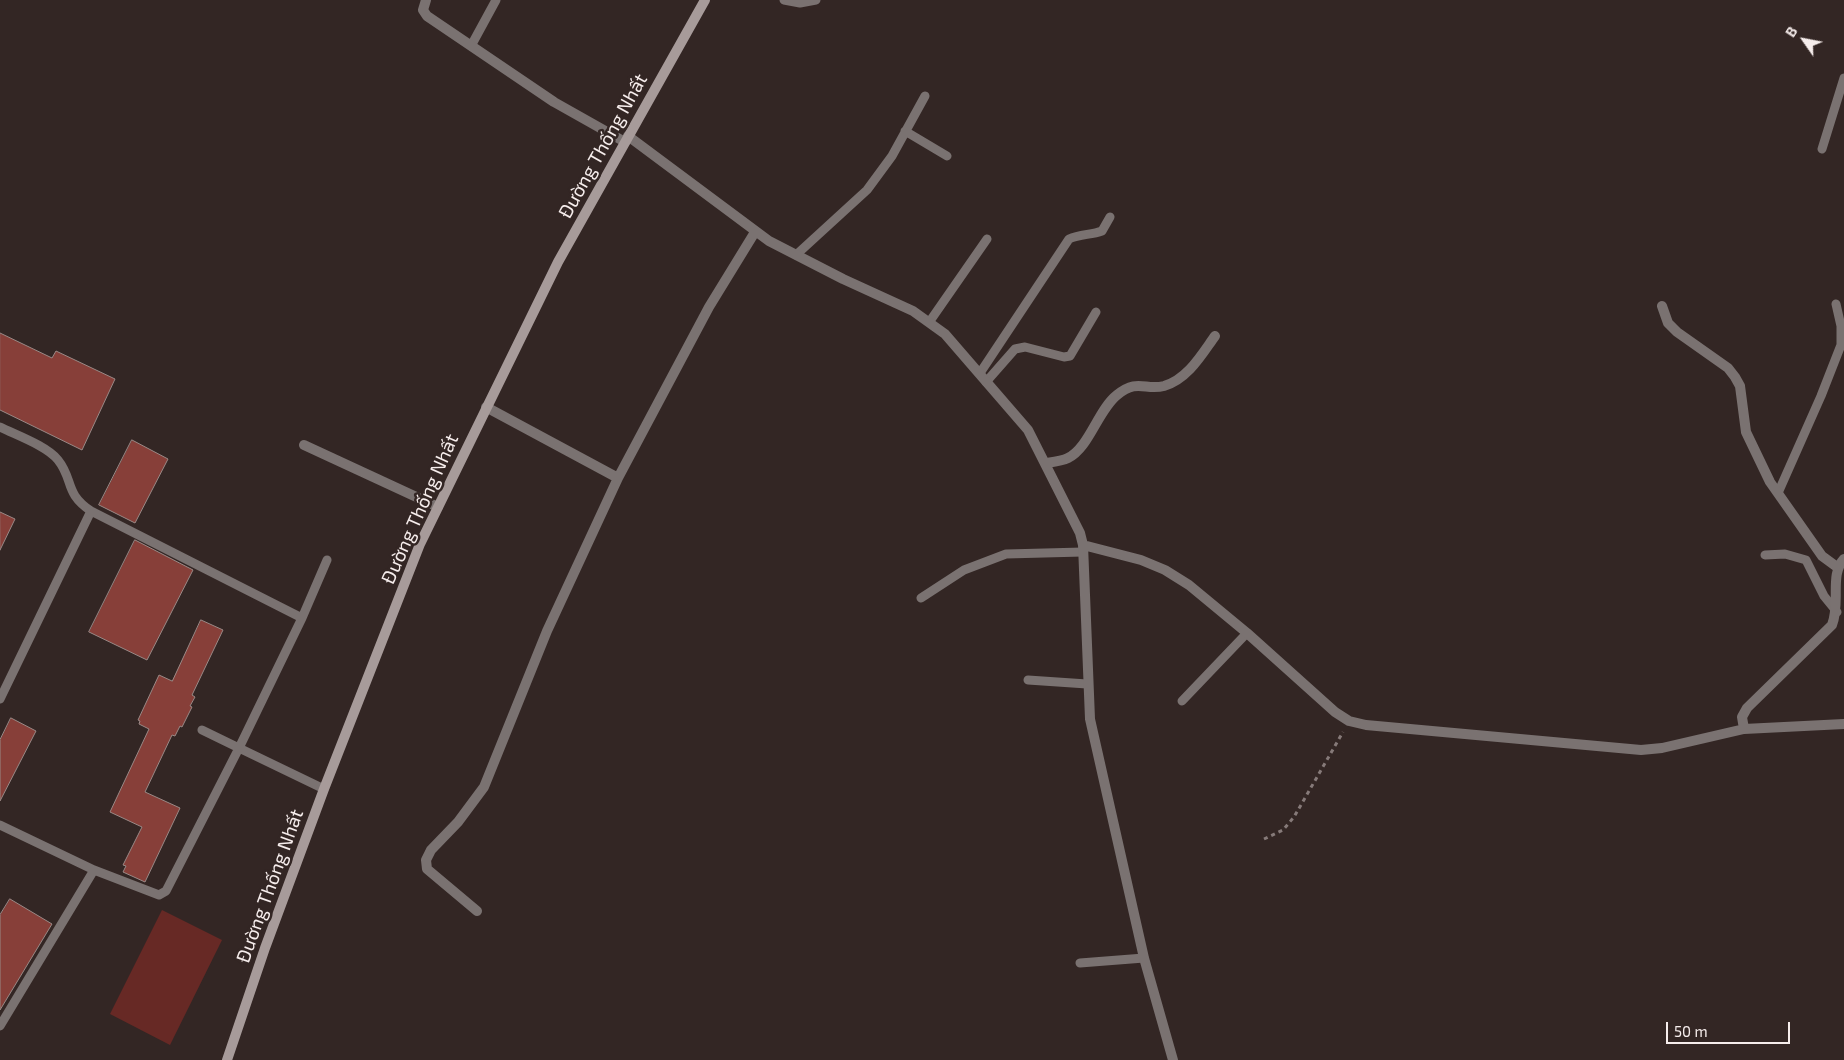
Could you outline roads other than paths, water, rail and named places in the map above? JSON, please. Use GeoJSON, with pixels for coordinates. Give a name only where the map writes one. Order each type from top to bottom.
{"type":"FeatureCollection","features":[{"type":"Feature","properties":{"kind":"street"},"geometry":{"type":"LineString","coordinates":[[426,0],[423,6],[424,13],[554,102],[626,139],[755,232],[843,279],[913,311],[930,321],[945,334],[1028,430],[1080,533],[1083,549],[1087,684],[1090,719],[1144,958],[1173,1060]]}},
{"type":"Feature","properties":{"kind":"street","name":"Đường Thống Nhất"},"geometry":{"type":"LineString","coordinates":[[227,1060],[265,948],[324,789],[420,544],[558,262],[705,0]]}},
{"type":"Feature","properties":{"kind":"street"},"geometry":{"type":"LineString","coordinates":[[477,911],[427,870],[426,860],[430,850],[458,822],[484,787],[547,631],[618,478],[709,307],[755,232]]}},
{"type":"Feature","properties":{"kind":"street"},"geometry":{"type":"LineString","coordinates":[[1662,306],[1668,322],[1677,332],[1728,368],[1735,377],[1740,386],[1746,432],[1778,493],[1822,556],[1837,567]]}},
{"type":"Feature","properties":{"kind":"street"},"geometry":{"type":"LineString","coordinates":[[1046,463],[1069,457],[1078,450],[1104,407],[1129,387],[1140,384],[1163,386],[1188,372],[1216,336]]}},
{"type":"Feature","properties":{"kind":"street"},"geometry":{"type":"LineString","coordinates":[[486,407],[618,478]]}},
{"type":"Feature","properties":{"kind":"street"},"geometry":{"type":"LineString","coordinates":[[304,445],[438,507]]}},
{"type":"Feature","properties":{"kind":"street"},"geometry":{"type":"LineString","coordinates":[[1083,549],[1140,560],[1165,570],[1189,585],[1247,633],[1336,712],[1349,721],[1366,725],[1486,735],[1623,750],[1662,748],[1744,729],[1844,724]]}},
{"type":"Feature","properties":{"kind":"street"},"geometry":{"type":"LineString","coordinates":[[1744,729],[1742,717],[1746,708],[1832,626],[1837,612],[1837,567],[1844,559]]}},
{"type":"Feature","properties":{"kind":"lane"},"geometry":{"type":"LineString","coordinates":[[471,46],[496,0]]}},
{"type":"Feature","properties":{"kind":"lane"},"geometry":{"type":"LineString","coordinates":[[784,0],[800,2],[816,0]]}},
{"type":"Feature","properties":{"kind":"lane"},"geometry":{"type":"LineString","coordinates":[[1822,149],[1844,78]]}},
{"type":"Feature","properties":{"kind":"lane"},"geometry":{"type":"LineString","coordinates":[[796,255],[867,190],[892,156],[925,96]]}},
{"type":"Feature","properties":{"kind":"lane"},"geometry":{"type":"LineString","coordinates":[[905,131],[947,156]]}},
{"type":"Feature","properties":{"kind":"lane"},"geometry":{"type":"LineString","coordinates":[[983,378],[1069,239],[1078,235],[1091,235],[1102,231],[1110,217]]}},
{"type":"Feature","properties":{"kind":"lane"},"geometry":{"type":"LineString","coordinates":[[930,321],[987,239]]}},
{"type":"Feature","properties":{"kind":"lane"},"geometry":{"type":"LineString","coordinates":[[1778,493],[1841,345],[1841,326],[1836,304]]}},
{"type":"Feature","properties":{"kind":"lane"},"geometry":{"type":"LineString","coordinates":[[983,378],[1015,349],[1025,348],[1064,358],[1070,356],[1076,349],[1096,312]]}},
{"type":"Feature","properties":{"kind":"lane"},"geometry":{"type":"LineString","coordinates":[[0,427],[47,451],[58,459],[78,502],[91,511],[302,618]]}},
{"type":"Feature","properties":{"kind":"lane"},"geometry":{"type":"LineString","coordinates":[[0,699],[91,511]]}},
{"type":"Feature","properties":{"kind":"lane"},"geometry":{"type":"LineString","coordinates":[[921,598],[964,570],[1006,554],[1083,549]]}},
{"type":"Feature","properties":{"kind":"lane"},"geometry":{"type":"LineString","coordinates":[[1765,555],[1785,554],[1806,560],[1824,596],[1837,612]]}},
{"type":"Feature","properties":{"kind":"lane"},"geometry":{"type":"LineString","coordinates":[[0,824],[94,870],[159,895],[166,891],[240,748],[302,618],[327,560]]}},
{"type":"Feature","properties":{"kind":"lane"},"geometry":{"type":"LineString","coordinates":[[1182,701],[1247,633]]}},
{"type":"Feature","properties":{"kind":"lane"},"geometry":{"type":"LineString","coordinates":[[1028,680],[1087,684]]}},
{"type":"Feature","properties":{"kind":"lane"},"geometry":{"type":"LineString","coordinates":[[202,730],[324,789]]}},
{"type":"Feature","properties":{"kind":"lane"},"geometry":{"type":"LineString","coordinates":[[0,1026],[94,870]]}},
{"type":"Feature","properties":{"kind":"lane"},"geometry":{"type":"LineString","coordinates":[[1080,963],[1144,958]]}}]}
